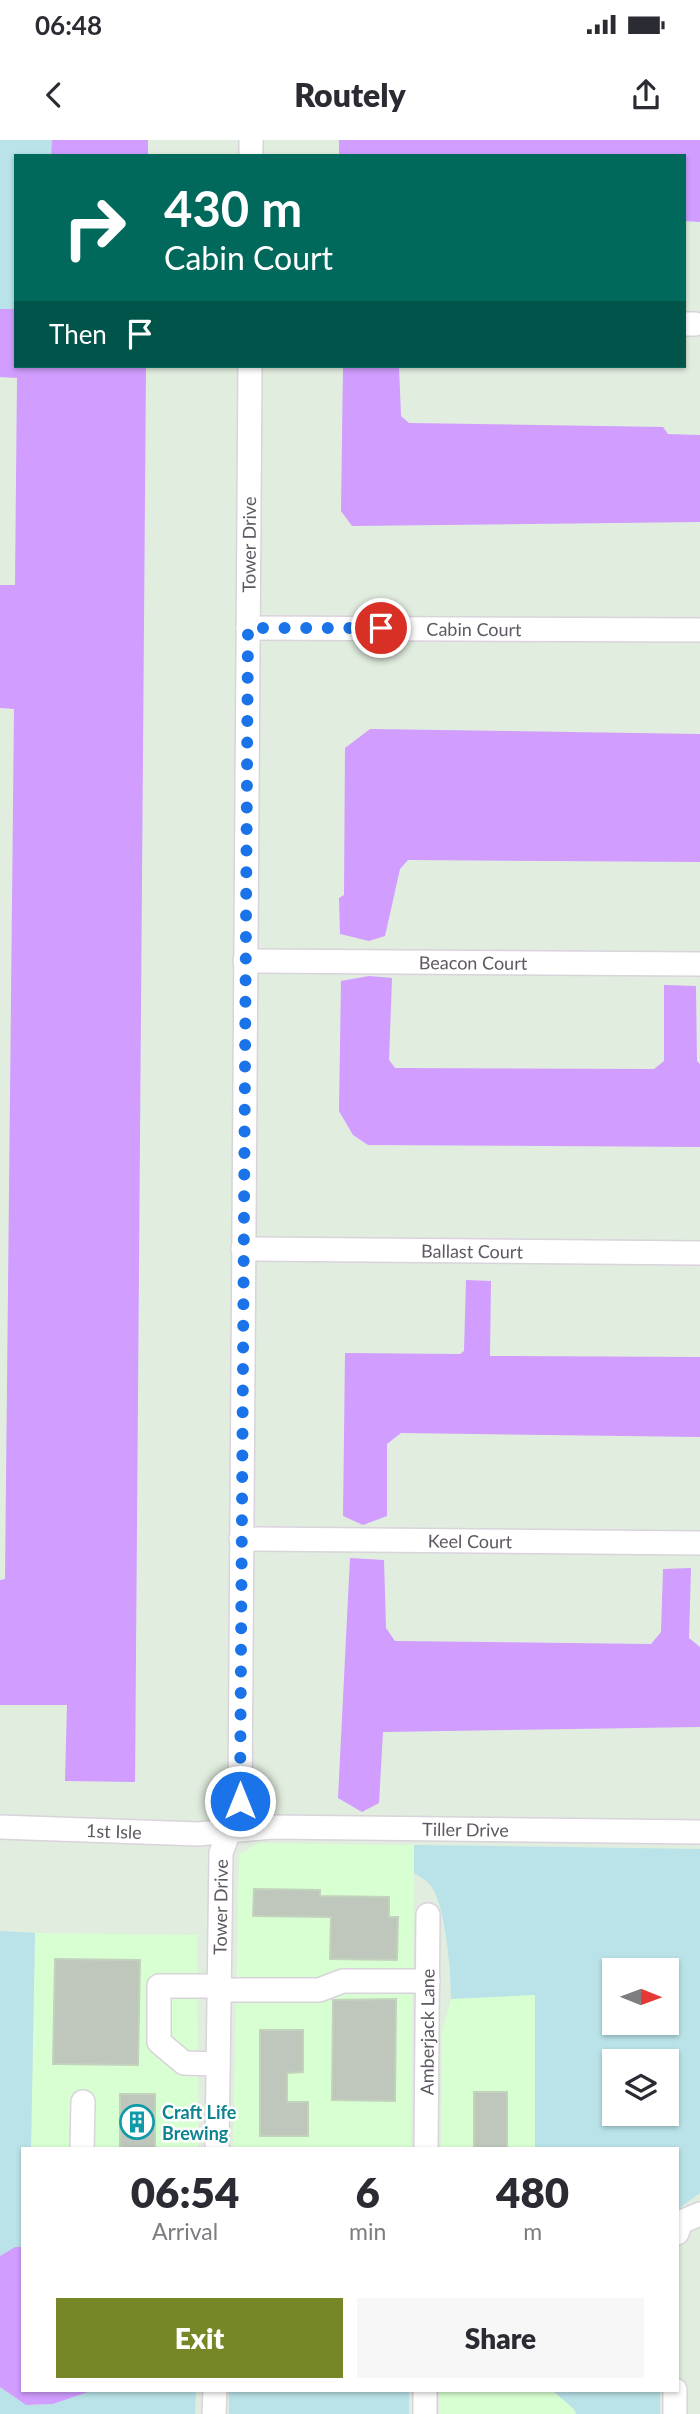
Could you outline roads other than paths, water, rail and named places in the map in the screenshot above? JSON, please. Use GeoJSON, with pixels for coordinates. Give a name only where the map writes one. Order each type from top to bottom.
{"type":"FeatureCollection","features":[{"type":"Feature","properties":{"kind":"street","name":"Tower Drive"},"geometry":{"type":"LineString","coordinates":[[217,2147],[221,1853],[240,1801],[250,368]]}},
{"type":"Feature","properties":{"kind":"street","name":"Cabin Court"},"geometry":{"type":"LineString","coordinates":[[248,628],[700,630]]}},
{"type":"Feature","properties":{"kind":"street","name":"Beacon Court"},"geometry":{"type":"LineString","coordinates":[[246,961],[700,964]]}},
{"type":"Feature","properties":{"kind":"street","name":"Ballast Court"},"geometry":{"type":"LineString","coordinates":[[243,1249],[700,1253]]}},
{"type":"Feature","properties":{"kind":"street","name":"Keel Court"},"geometry":{"type":"LineString","coordinates":[[242,1539],[700,1543]]}},
{"type":"Feature","properties":{"kind":"street","name":"1st Isle"},"geometry":{"type":"LineString","coordinates":[[0,1827],[198,1834],[229,1831]]}},
{"type":"Feature","properties":{"kind":"street","name":"Tiller Drive"},"geometry":{"type":"LineString","coordinates":[[229,1831],[272,1827],[700,1832]]}},
{"type":"Feature","properties":{"kind":"street","name":"Amberjack Lane"},"geometry":{"type":"LineString","coordinates":[[426,2147],[428,1915]]}},
{"type":"Feature","properties":{"kind":"street"},"geometry":{"type":"LineString","coordinates":[[218,2064],[184,2063],[159,2042],[159,1986],[319,1990],[343,1981],[428,1981]]}},
{"type":"Feature","properties":{"kind":"street"},"geometry":{"type":"LineString","coordinates":[[82,2147],[83,2102]]}},
{"type":"Feature","properties":{"kind":"street"},"geometry":{"type":"LineString","coordinates":[[679,2228],[681,2222],[700,2214]]}},
{"type":"Feature","properties":{"kind":"street"},"geometry":{"type":"LineString","coordinates":[[215,2392],[215,2414]]}},
{"type":"Feature","properties":{"kind":"street"},"geometry":{"type":"LineString","coordinates":[[425,2392],[425,2414]]}},
{"type":"Feature","properties":{"kind":"street"},"geometry":{"type":"LineString","coordinates":[[675,2392],[675,2414]]}},
{"type":"Feature","properties":{"kind":"place","name":"Craft Life Brewing"},"geometry":{"type":"Point","coordinates":[137,2122]}}]}
